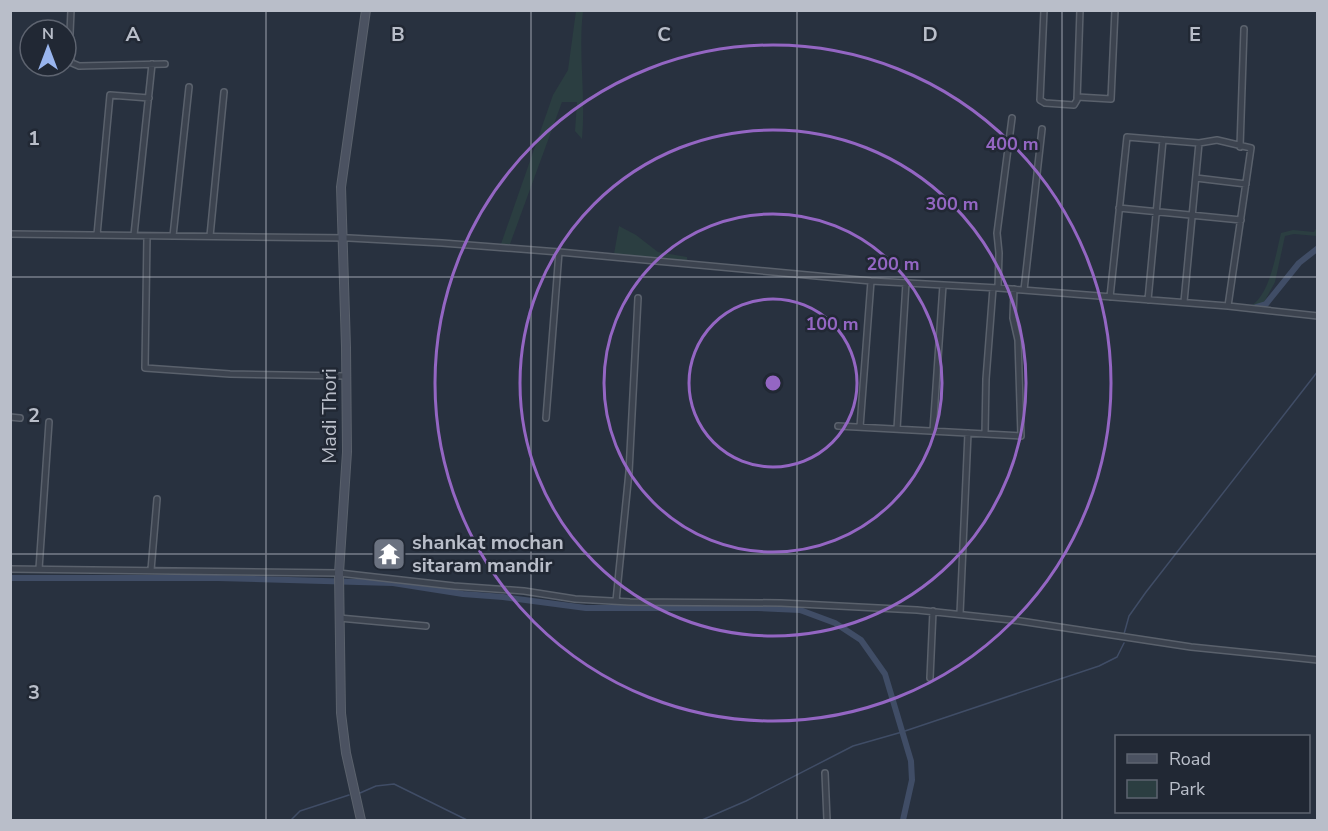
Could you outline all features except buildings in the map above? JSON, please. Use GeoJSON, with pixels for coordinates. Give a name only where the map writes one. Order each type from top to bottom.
{"type":"FeatureCollection","features":[{"type":"Feature","properties":{"kind":"main road","name":"Madi Thori"},"geometry":{"type":"LineString","coordinates":[[361,820],[346,753],[341,713],[338,575],[347,452],[342,176],[366,10]]}},
{"type":"Feature","properties":{"kind":"street"},"geometry":{"type":"LineString","coordinates":[[70,10],[69,56],[72,63],[79,66],[165,64]]}},
{"type":"Feature","properties":{"kind":"street"},"geometry":{"type":"LineString","coordinates":[[1044,10],[1040,100],[1045,103],[1074,105],[1077,97],[1080,10]]}},
{"type":"Feature","properties":{"kind":"street"},"geometry":{"type":"LineString","coordinates":[[1077,97],[1111,99],[1115,10]]}},
{"type":"Feature","properties":{"kind":"street"},"geometry":{"type":"LineString","coordinates":[[1240,147],[1244,29]]}},
{"type":"Feature","properties":{"kind":"street"},"geometry":{"type":"LineString","coordinates":[[134,236],[152,64]]}},
{"type":"Feature","properties":{"kind":"street"},"geometry":{"type":"LineString","coordinates":[[173,236],[189,87]]}},
{"type":"Feature","properties":{"kind":"street"},"geometry":{"type":"LineString","coordinates":[[210,236],[224,92]]}},
{"type":"Feature","properties":{"kind":"street"},"geometry":{"type":"LineString","coordinates":[[97,235],[110,95],[149,98]]}},
{"type":"Feature","properties":{"kind":"street"},"geometry":{"type":"LineString","coordinates":[[985,434],[987,379],[999,253],[997,233],[1012,118]]}},
{"type":"Feature","properties":{"kind":"street"},"geometry":{"type":"LineString","coordinates":[[1024,290],[1042,129]]}},
{"type":"Feature","properties":{"kind":"street"},"geometry":{"type":"LineString","coordinates":[[1110,297],[1127,137],[1199,143],[1217,140],[1251,148],[1228,306]]}},
{"type":"Feature","properties":{"kind":"street"},"geometry":{"type":"LineString","coordinates":[[1148,300],[1163,140]]}},
{"type":"Feature","properties":{"kind":"street"},"geometry":{"type":"LineString","coordinates":[[1184,302],[1199,143]]}},
{"type":"Feature","properties":{"kind":"street"},"geometry":{"type":"LineString","coordinates":[[1196,178],[1246,184]]}},
{"type":"Feature","properties":{"kind":"street"},"geometry":{"type":"LineString","coordinates":[[1119,208],[1241,220]]}},
{"type":"Feature","properties":{"kind":"street"},"geometry":{"type":"LineString","coordinates":[[10,234],[342,238],[560,252],[871,281],[1184,302],[1317,316]]}},
{"type":"Feature","properties":{"kind":"street"},"geometry":{"type":"LineString","coordinates":[[147,236],[145,368],[230,374],[346,376]]}},
{"type":"Feature","properties":{"kind":"street"},"geometry":{"type":"LineString","coordinates":[[546,417],[560,252]]}},
{"type":"Feature","properties":{"kind":"street"},"geometry":{"type":"LineString","coordinates":[[860,427],[871,281]]}},
{"type":"Feature","properties":{"kind":"street"},"geometry":{"type":"LineString","coordinates":[[897,429],[906,283]]}},
{"type":"Feature","properties":{"kind":"street"},"geometry":{"type":"LineString","coordinates":[[933,431],[943,285]]}},
{"type":"Feature","properties":{"kind":"street"},"geometry":{"type":"LineString","coordinates":[[838,426],[1021,436],[1018,340],[1013,318],[1014,290]]}},
{"type":"Feature","properties":{"kind":"street"},"geometry":{"type":"LineString","coordinates":[[616,601],[629,472],[638,298]]}},
{"type":"Feature","properties":{"kind":"street"},"geometry":{"type":"LineString","coordinates":[[10,417],[20,417]]}},
{"type":"Feature","properties":{"kind":"street"},"geometry":{"type":"LineString","coordinates":[[39,569],[49,422]]}},
{"type":"Feature","properties":{"kind":"street"},"geometry":{"type":"LineString","coordinates":[[960,614],[968,433]]}},
{"type":"Feature","properties":{"kind":"street"},"geometry":{"type":"LineString","coordinates":[[151,570],[157,499]]}},
{"type":"Feature","properties":{"kind":"street"},"geometry":{"type":"LineString","coordinates":[[10,569],[338,575],[524,591],[575,599],[781,603],[933,611],[1020,621],[1191,648],[1317,660]]}},
{"type":"Feature","properties":{"kind":"street"},"geometry":{"type":"LineString","coordinates":[[930,678],[933,611]]}},
{"type":"Feature","properties":{"kind":"street"},"geometry":{"type":"LineString","coordinates":[[339,618],[426,626]]}},
{"type":"Feature","properties":{"kind":"street"},"geometry":{"type":"LineString","coordinates":[[825,773],[826,820]]}},
{"type":"Feature","properties":{"kind":"green space"},"geometry":{"type":"Polygon","coordinates":[[[576,11],[583,11],[582,139],[575,131],[577,102],[562,102],[510,244],[501,244],[553,95],[568,70],[576,11]]]}},
{"type":"Feature","properties":{"kind":"green space"},"geometry":{"type":"Polygon","coordinates":[[[619,226],[636,235],[658,252],[687,257],[687,261],[614,254],[619,226]]]}},
{"type":"Feature","properties":{"kind":"green space"},"geometry":{"type":"Polygon","coordinates":[[[1317,227],[1317,236],[1294,234],[1285,236],[1275,282],[1262,306],[1252,305],[1258,300],[1268,283],[1281,233],[1293,230],[1314,232],[1317,227]]]}},
{"type":"Feature","properties":{"kind":"waterway"},"geometry":{"type":"LineString","coordinates":[[1256,307],[1266,304],[1299,263],[1318,248]]}},
{"type":"Feature","properties":{"kind":"waterway"},"geometry":{"type":"LineString","coordinates":[[1124,634],[1129,616],[1146,592],[1318,371]]}},
{"type":"Feature","properties":{"kind":"waterway"},"geometry":{"type":"LineString","coordinates":[[10,578],[218,578],[393,583],[463,594],[586,608],[800,610],[835,623],[861,640],[885,674],[911,761],[912,780],[903,820]]}},
{"type":"Feature","properties":{"kind":"waterway"},"geometry":{"type":"LineString","coordinates":[[702,820],[746,801],[853,746],[902,732],[1099,666],[1117,657],[1124,643]]}},
{"type":"Feature","properties":{"kind":"waterway"},"geometry":{"type":"LineString","coordinates":[[360,793],[376,786],[394,784],[467,820]]}},
{"type":"Feature","properties":{"kind":"waterway"},"geometry":{"type":"LineString","coordinates":[[291,820],[300,811],[349,795]]}},
{"type":"Feature","properties":{"kind":"place","name":"shankat mochan sitaram mandir"},"geometry":{"type":"Point","coordinates":[389,554]}}]}
